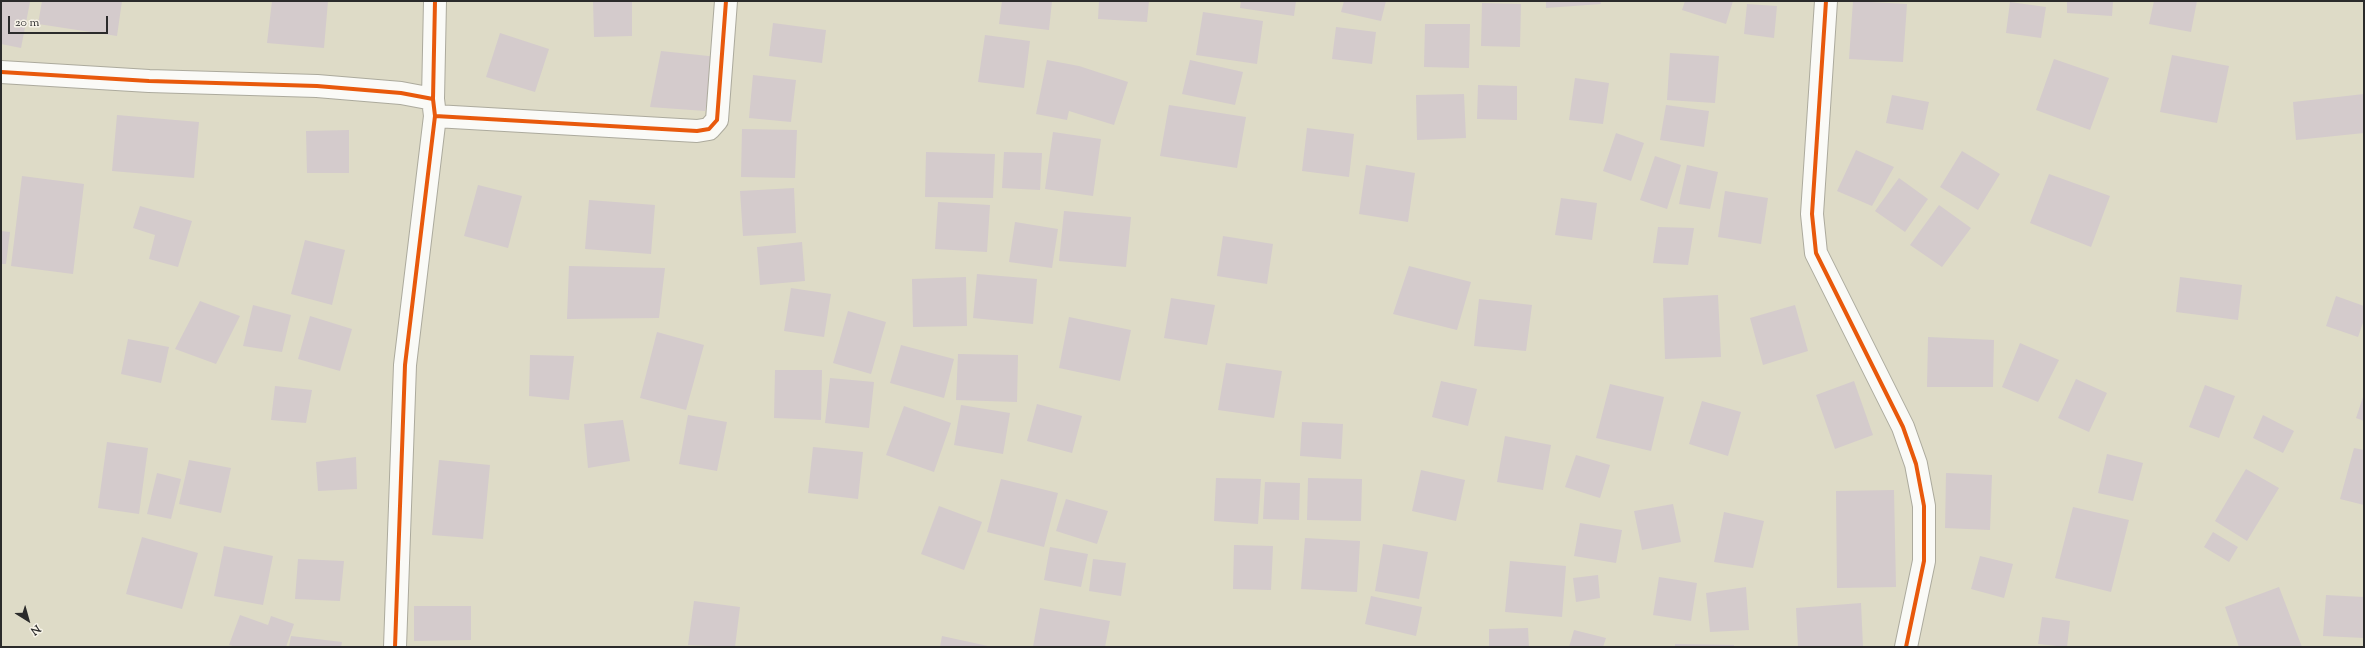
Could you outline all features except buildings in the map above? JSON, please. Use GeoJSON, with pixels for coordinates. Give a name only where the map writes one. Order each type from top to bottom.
{"type":"FeatureCollection","features":[{"type":"Feature","properties":{"kind":"street"},"geometry":{"type":"LineString","coordinates":[[395,647],[405,365],[434,107],[435,1]]}},
{"type":"Feature","properties":{"kind":"street"},"geometry":{"type":"LineString","coordinates":[[1,72],[149,81],[317,86],[401,94],[434,107],[697,131],[709,129],[717,120],[726,1]]}},
{"type":"Feature","properties":{"kind":"street"},"geometry":{"type":"LineString","coordinates":[[1826,1],[1813,199],[1816,253],[1903,427],[1916,464],[1924,506],[1924,561],[1906,647]]}},
{"type":"Feature","properties":{"kind":"cycle path"},"geometry":{"type":"LineString","coordinates":[[395,647],[405,365],[435,116],[433,99],[435,1]]}},
{"type":"Feature","properties":{"kind":"cycle path"},"geometry":{"type":"LineString","coordinates":[[435,116],[697,131],[709,129],[717,120],[726,1]]}},
{"type":"Feature","properties":{"kind":"cycle path"},"geometry":{"type":"LineString","coordinates":[[1826,1],[1812,214],[1816,253],[1903,427],[1916,464],[1924,506],[1924,561],[1906,647]]}},
{"type":"Feature","properties":{"kind":"cycle path"},"geometry":{"type":"LineString","coordinates":[[1,72],[149,81],[317,86],[401,93],[433,99]]}}]}
